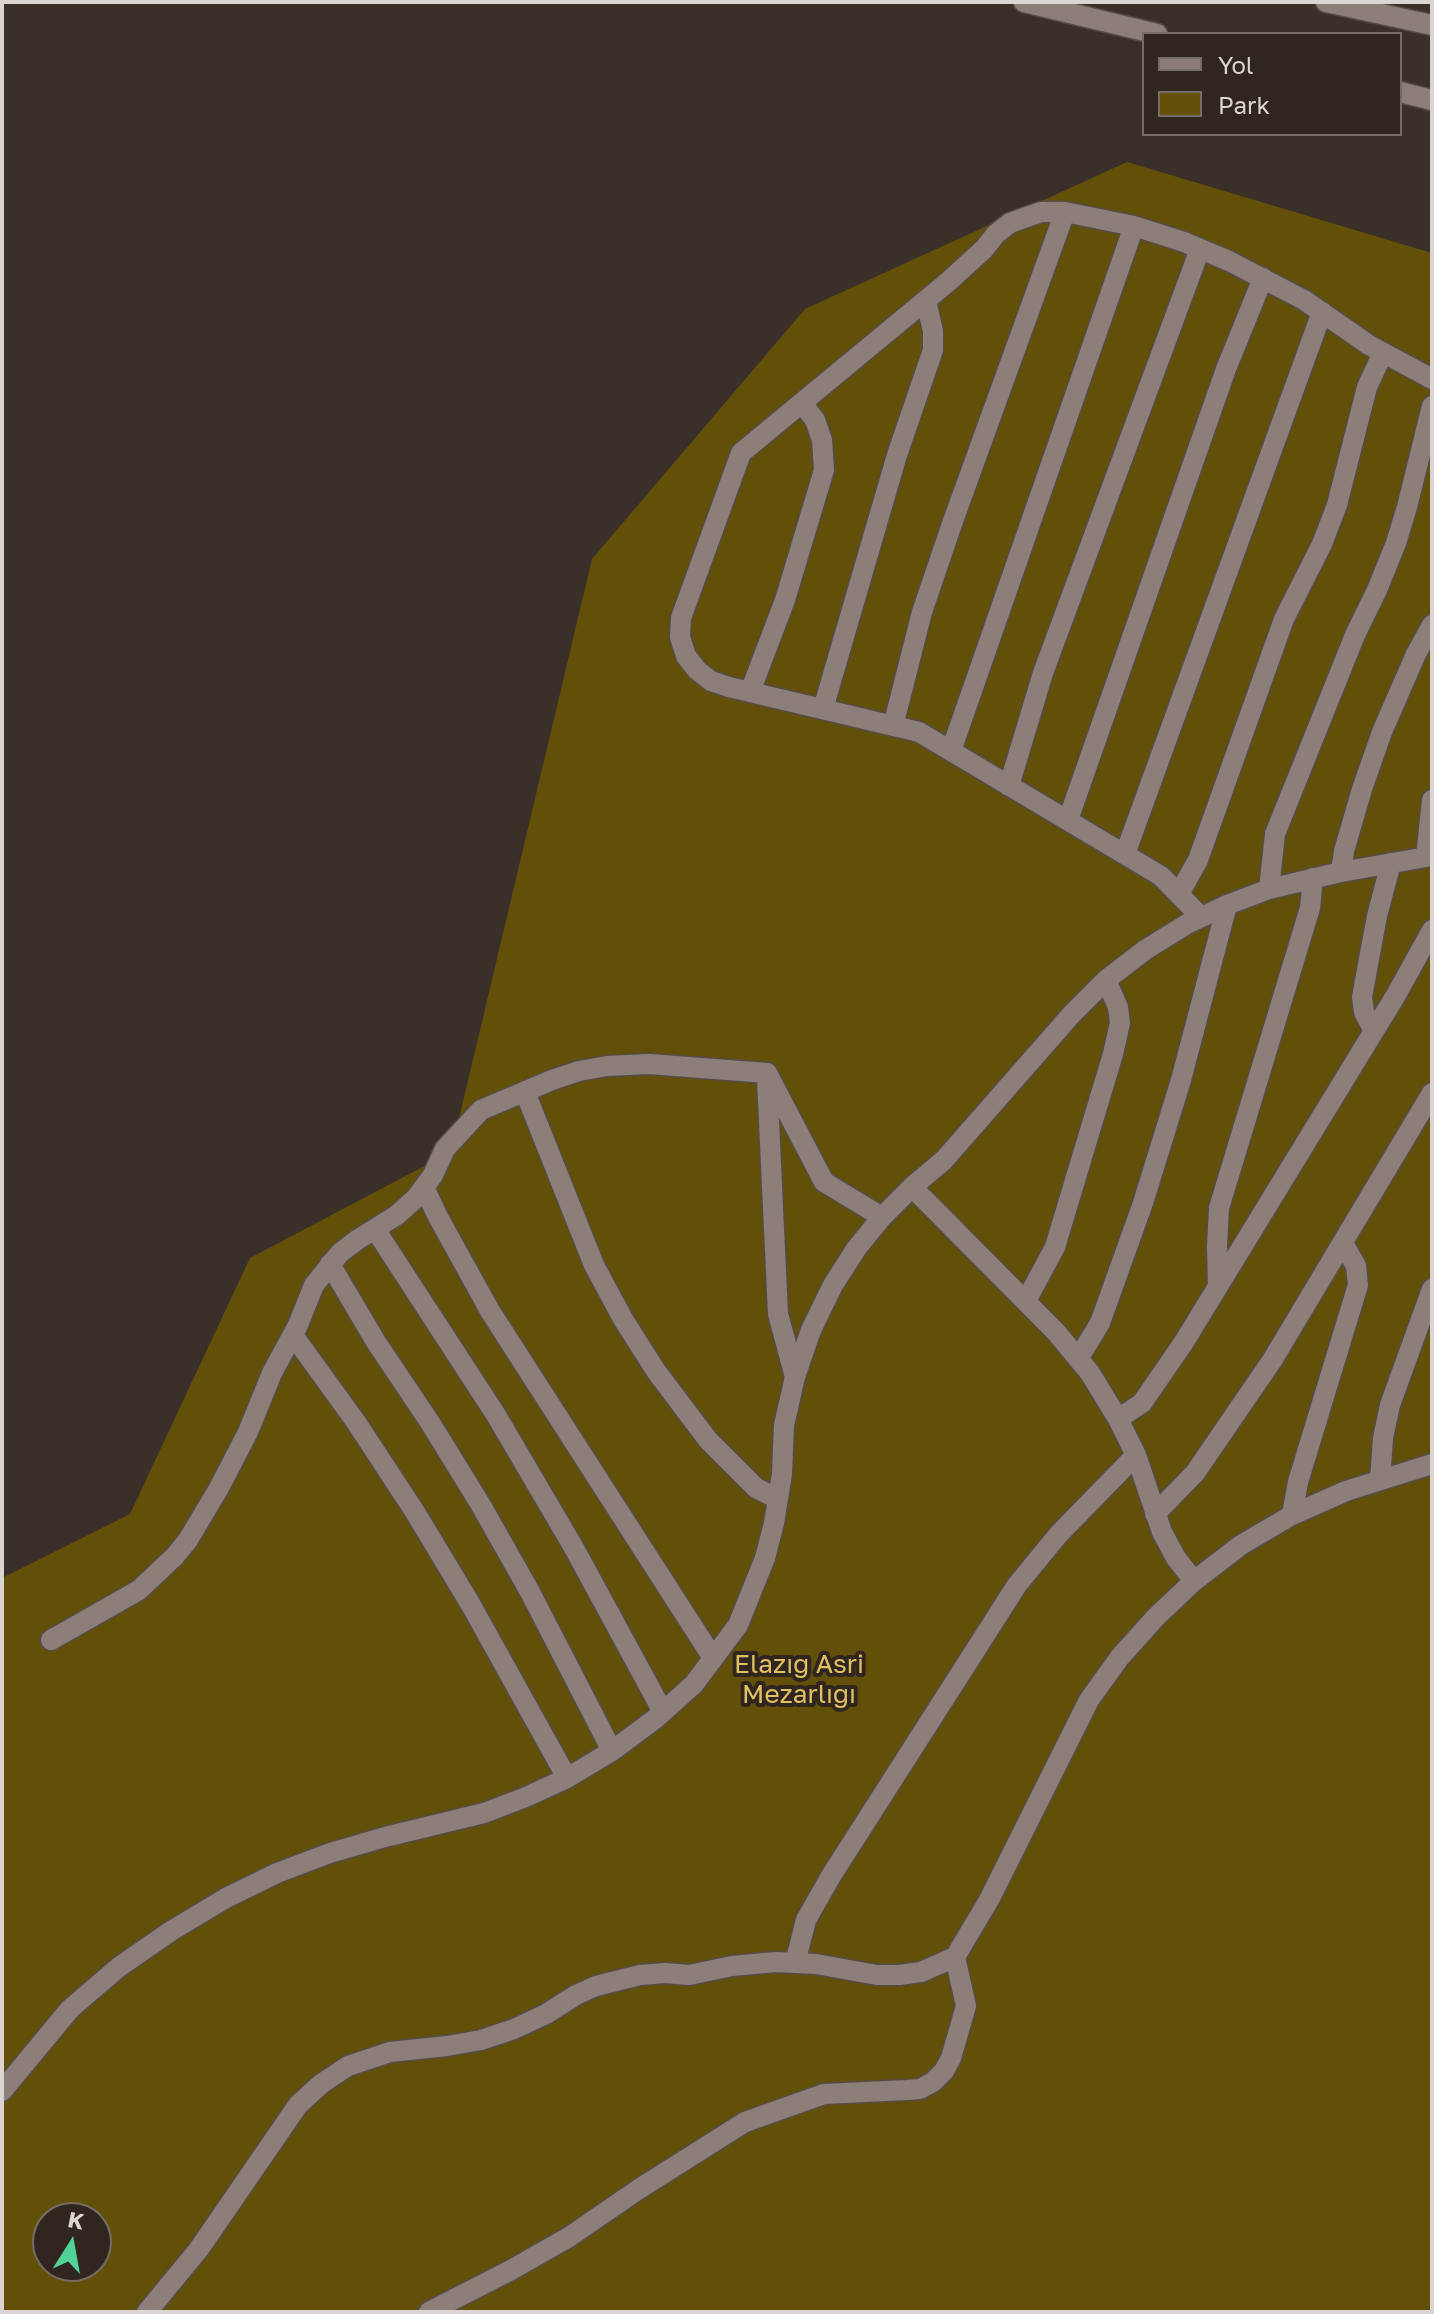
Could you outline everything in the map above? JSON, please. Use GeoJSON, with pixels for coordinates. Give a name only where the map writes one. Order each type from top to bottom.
{"type":"FeatureCollection","features":[{"type":"Feature","properties":{"kind":"street"},"geometry":{"type":"LineString","coordinates":[[1024,2],[1149,32]]}},
{"type":"Feature","properties":{"kind":"street"},"geometry":{"type":"LineString","coordinates":[[1326,2],[1432,25]]}},
{"type":"Feature","properties":{"kind":"street"},"geometry":{"type":"LineString","coordinates":[[1402,92],[1432,100]]}},
{"type":"Feature","properties":{"kind":"street"},"geometry":{"type":"LineString","coordinates":[[1201,917],[1161,876],[919,732],[750,692],[711,681],[697,670],[686,656],[680,637],[681,618],[741,453],[926,301],[1010,223],[1041,212],[1065,212],[1134,226],[1200,249],[1263,278],[1322,312],[1383,353],[1432,379]]}},
{"type":"Feature","properties":{"kind":"street"},"geometry":{"type":"LineString","coordinates":[[893,726],[927,599],[1065,212]]}},
{"type":"Feature","properties":{"kind":"street"},"geometry":{"type":"LineString","coordinates":[[951,751],[1134,226]]}},
{"type":"Feature","properties":{"kind":"street"},"geometry":{"type":"LineString","coordinates":[[1009,786],[1043,673],[1200,249]]}},
{"type":"Feature","properties":{"kind":"street"},"geometry":{"type":"LineString","coordinates":[[1068,820],[1226,369],[1263,278]]}},
{"type":"Feature","properties":{"kind":"street"},"geometry":{"type":"LineString","coordinates":[[823,709],[897,455],[933,350],[933,331],[926,301]]}},
{"type":"Feature","properties":{"kind":"street"},"geometry":{"type":"LineString","coordinates":[[1125,854],[1322,312]]}},
{"type":"Feature","properties":{"kind":"street"},"geometry":{"type":"LineString","coordinates":[[1179,894],[1198,860],[1284,619],[1322,544],[1337,505],[1363,401],[1383,353]]}},
{"type":"Feature","properties":{"kind":"street"},"geometry":{"type":"LineString","coordinates":[[750,692],[785,600],[824,470],[822,440],[815,420],[802,403]]}},
{"type":"Feature","properties":{"kind":"street"},"geometry":{"type":"LineString","coordinates":[[1269,889],[1275,834],[1355,635],[1396,543],[1432,406]]}},
{"type":"Feature","properties":{"kind":"street"},"geometry":{"type":"LineString","coordinates":[[1341,872],[1358,801],[1382,732],[1432,625]]}},
{"type":"Feature","properties":{"kind":"street"},"geometry":{"type":"LineString","coordinates":[[2,2091],[70,2009],[132,1958],[226,1898],[277,1873],[330,1853],[484,1813],[526,1797],[567,1778],[612,1751],[663,1712],[694,1684],[738,1625],[753,1592],[765,1558],[778,1499],[784,1425],[795,1377],[811,1330],[833,1285],[882,1217],[944,1160],[1071,1015],[1106,980],[1145,950],[1201,917],[1269,889],[1429,856],[1432,800]]}},
{"type":"Feature","properties":{"kind":"street"},"geometry":{"type":"LineString","coordinates":[[1374,1031],[1364,1012],[1362,997],[1377,916],[1391,863]]}},
{"type":"Feature","properties":{"kind":"street"},"geometry":{"type":"LineString","coordinates":[[1218,1286],[1219,1208],[1310,908],[1313,878]]}},
{"type":"Feature","properties":{"kind":"street"},"geometry":{"type":"LineString","coordinates":[[1078,1359],[1100,1323],[1143,1203],[1181,1080],[1227,905]]}},
{"type":"Feature","properties":{"kind":"street"},"geometry":{"type":"LineString","coordinates":[[1118,1419],[1142,1403],[1184,1342],[1432,930]]}},
{"type":"Feature","properties":{"kind":"street"},"geometry":{"type":"LineString","coordinates":[[1026,1301],[1055,1247],[1113,1054],[1120,1023],[1118,1007],[1106,980]]}},
{"type":"Feature","properties":{"kind":"street"},"geometry":{"type":"LineString","coordinates":[[51,1640],[139,1590],[182,1548],[219,1488],[248,1432],[314,1285],[348,1246],[397,1215],[416,1198],[433,1175],[445,1149],[481,1110],[579,1071],[607,1066],[649,1064],[767,1073]]}},
{"type":"Feature","properties":{"kind":"street"},"geometry":{"type":"LineString","coordinates":[[767,1073],[824,1182],[882,1217]]}},
{"type":"Feature","properties":{"kind":"street"},"geometry":{"type":"LineString","coordinates":[[767,1073],[778,1314],[795,1377]]}},
{"type":"Feature","properties":{"kind":"street"},"geometry":{"type":"LineString","coordinates":[[525,1092],[594,1265],[623,1319],[656,1371],[708,1440],[756,1488],[778,1499]]}},
{"type":"Feature","properties":{"kind":"street"},"geometry":{"type":"LineString","coordinates":[[1155,1514],[1195,1473],[1273,1359],[1432,1093]]}},
{"type":"Feature","properties":{"kind":"street"},"geometry":{"type":"LineString","coordinates":[[424,1187],[490,1311],[713,1658]]}},
{"type":"Feature","properties":{"kind":"street"},"geometry":{"type":"LineString","coordinates":[[912,1187],[1056,1332],[1090,1373],[1136,1455],[1162,1532],[1176,1558],[1194,1581]]}},
{"type":"Feature","properties":{"kind":"street"},"geometry":{"type":"LineString","coordinates":[[375,1229],[496,1415],[574,1548],[663,1712]]}},
{"type":"Feature","properties":{"kind":"street"},"geometry":{"type":"LineString","coordinates":[[1292,1515],[1298,1482],[1358,1285],[1356,1266],[1343,1243]]}},
{"type":"Feature","properties":{"kind":"street"},"geometry":{"type":"LineString","coordinates":[[330,1264],[489,1519],[612,1751]]}},
{"type":"Feature","properties":{"kind":"street"},"geometry":{"type":"LineString","coordinates":[[1380,1480],[1383,1438],[1390,1405],[1432,1289]]}},
{"type":"Feature","properties":{"kind":"street"},"geometry":{"type":"LineString","coordinates":[[293,1335],[356,1422],[415,1512],[471,1605],[567,1778]]}},
{"type":"Feature","properties":{"kind":"street"},"geometry":{"type":"LineString","coordinates":[[795,1963],[806,1920],[831,1876],[1017,1585],[1058,1535],[1136,1455]]}},
{"type":"Feature","properties":{"kind":"street"},"geometry":{"type":"LineString","coordinates":[[147,2312],[199,2249],[298,2105],[321,2084],[348,2066],[390,2052],[481,2040],[514,2029],[576,1995],[616,1979],[640,1975],[689,1975],[732,1966],[795,1963],[877,1975],[899,1975],[921,1972],[955,1957],[989,1900],[1089,1700],[1120,1657],[1156,1617],[1194,1581],[1241,1545],[1292,1515],[1346,1491],[1432,1464]]}},
{"type":"Feature","properties":{"kind":"street"},"geometry":{"type":"LineString","coordinates":[[429,2312],[569,2237],[745,2122],[824,2094],[920,2089],[933,2082],[951,2058],[966,2006],[955,1957]]}},
{"type":"Feature","properties":{"kind":"green space","name":"Elazığ Asri Mezarlığı"},"geometry":{"type":"Polygon","coordinates":[[[1127,162],[1432,253],[1432,2312],[2,2312],[2,1578],[130,1514],[250,1258],[451,1152],[592,559],[805,309],[1127,162]]]}}]}
